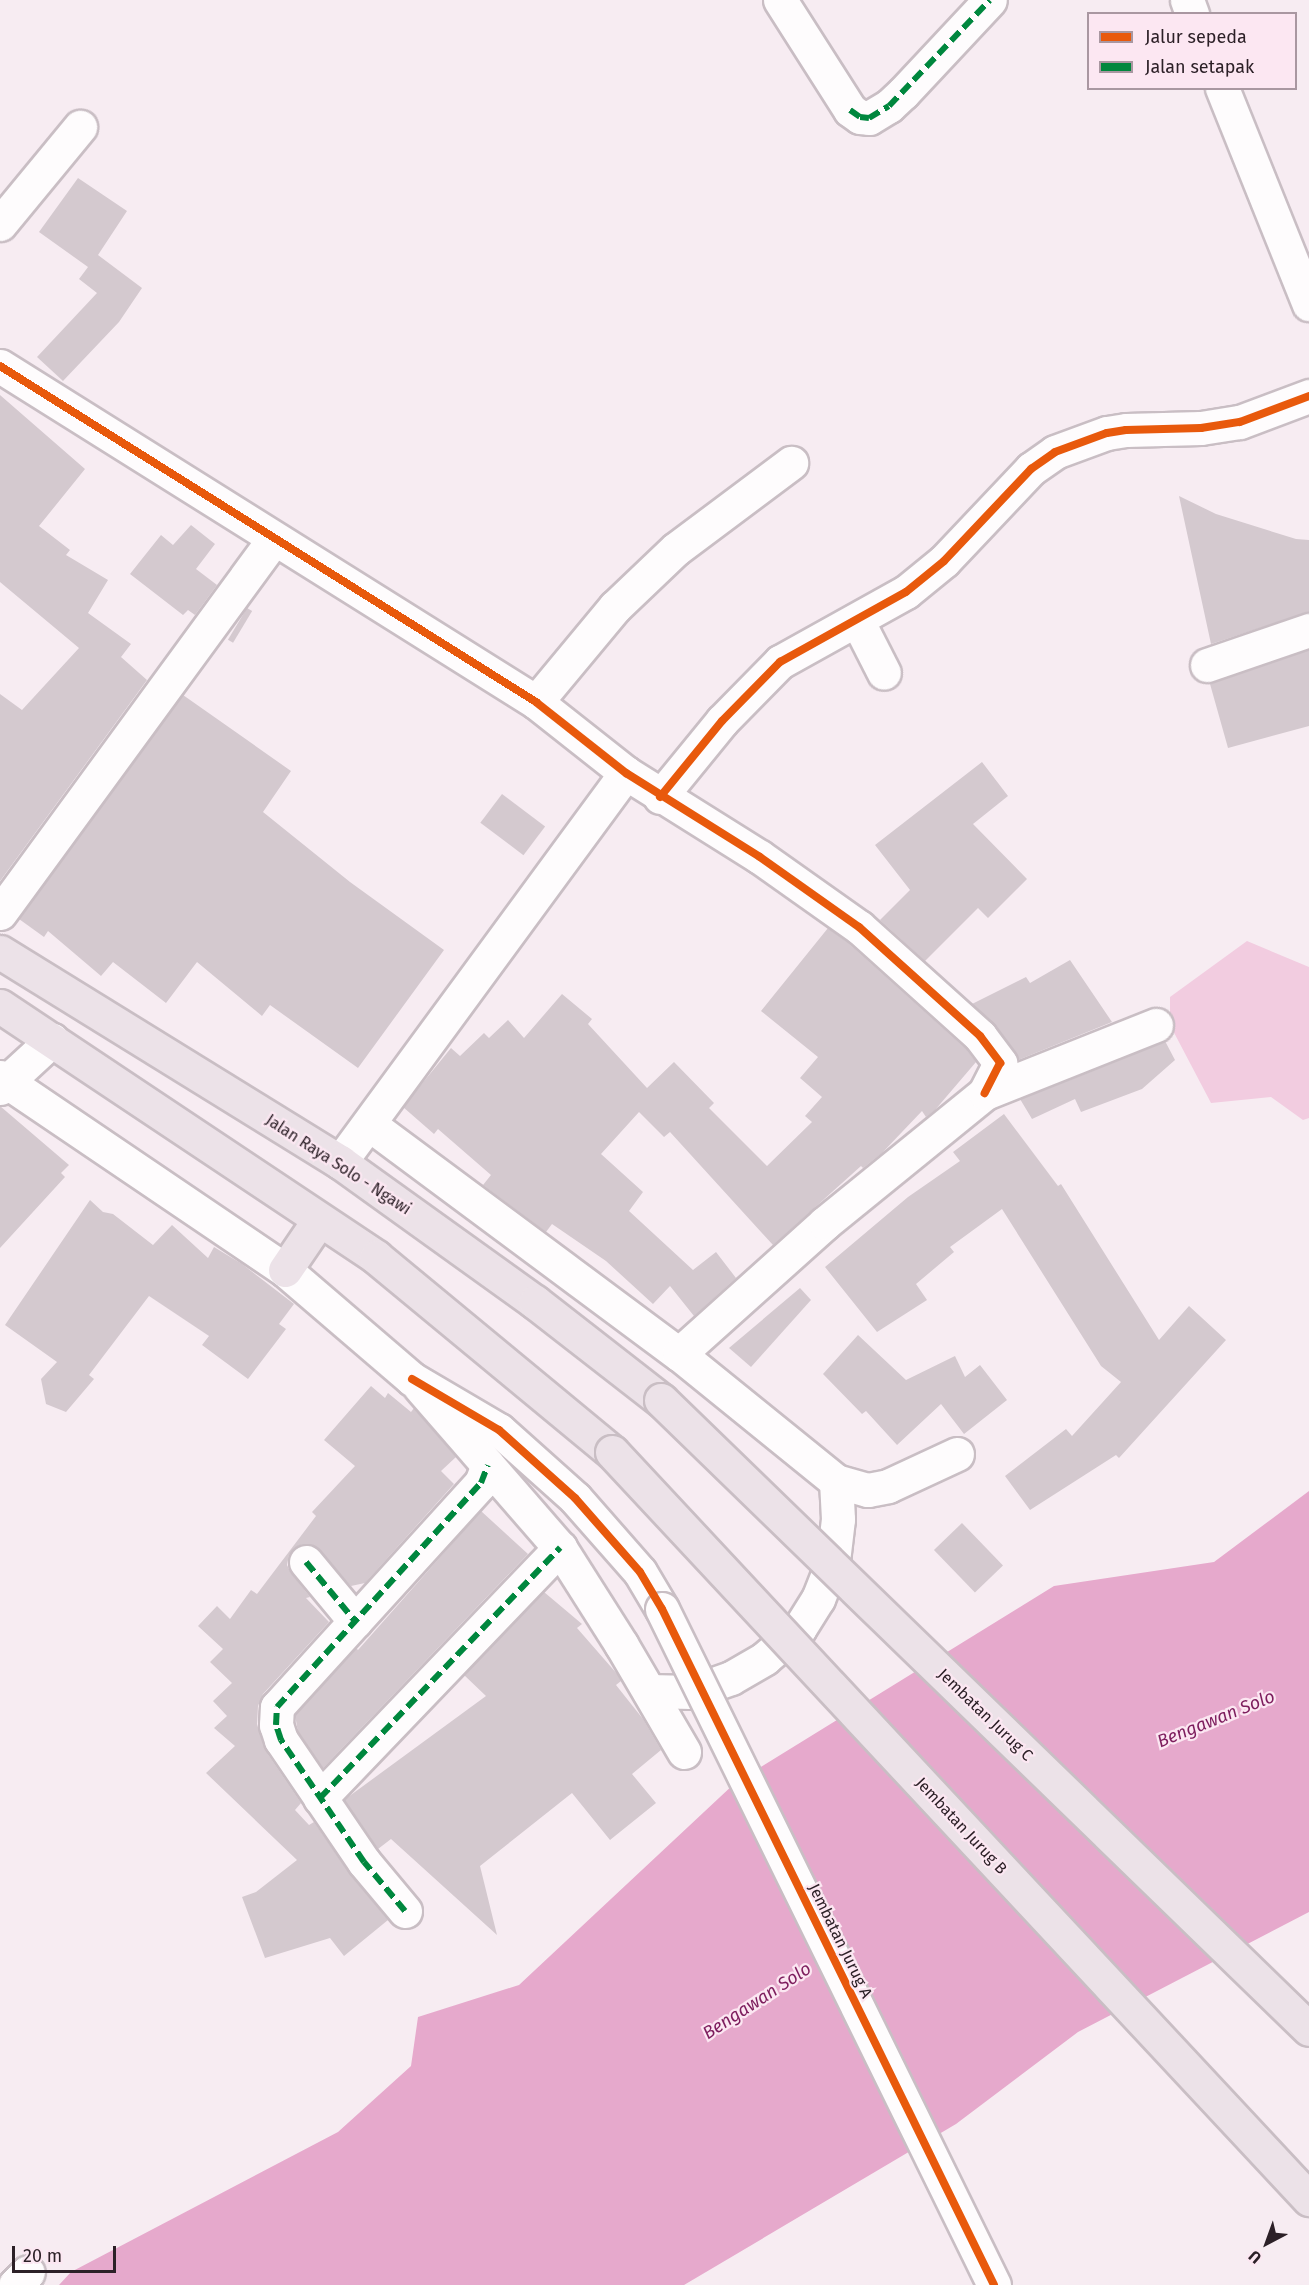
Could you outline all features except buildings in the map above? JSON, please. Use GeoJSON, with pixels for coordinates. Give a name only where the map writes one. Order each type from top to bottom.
{"type":"FeatureCollection","features":[{"type":"Feature","properties":{"kind":"highway","name":"Jalan Raya Solo - Ngawi"},"geometry":{"type":"LineString","coordinates":[[0,952],[340,1162],[535,1302],[662,1400]]}},
{"type":"Feature","properties":{"kind":"highway"},"geometry":{"type":"LineString","coordinates":[[0,1006],[319,1220],[285,1270]]}},
{"type":"Feature","properties":{"kind":"highway","name":"Jembatan Jurug B"},"geometry":{"type":"LineString","coordinates":[[319,1220],[376,1257],[612,1452],[1309,2199]]}},
{"type":"Feature","properties":{"kind":"highway","name":"Jembatan Jurug C"},"geometry":{"type":"LineString","coordinates":[[662,1400],[1309,2030]]}},
{"type":"Feature","properties":{"kind":"street"},"geometry":{"type":"LineString","coordinates":[[780,0],[850,110],[860,117],[869,118],[889,106],[903,93],[990,0]]}},
{"type":"Feature","properties":{"kind":"street"},"geometry":{"type":"LineString","coordinates":[[1223,90],[1298,242],[1309,304]]}},
{"type":"Feature","properties":{"kind":"street"},"geometry":{"type":"LineString","coordinates":[[0,224],[80,127]]}},
{"type":"Feature","properties":{"kind":"street"},"geometry":{"type":"LineString","coordinates":[[0,366],[273,540],[536,702],[660,797],[760,857],[859,927],[980,1036],[1000,1063],[985,1093]]}},
{"type":"Feature","properties":{"kind":"street"},"geometry":{"type":"LineString","coordinates":[[660,797],[722,721],[780,662],[906,592],[944,561],[1031,469],[1055,452],[1107,433],[1126,430],[1201,428],[1240,422],[1309,396]]}},
{"type":"Feature","properties":{"kind":"street"},"geometry":{"type":"LineString","coordinates":[[536,702],[615,607],[668,556],[791,464]]}},
{"type":"Feature","properties":{"kind":"street"},"geometry":{"type":"LineString","coordinates":[[0,913],[273,540]]}},
{"type":"Feature","properties":{"kind":"street"},"geometry":{"type":"LineString","coordinates":[[857,620],[884,673]]}},
{"type":"Feature","properties":{"kind":"street"},"geometry":{"type":"LineString","coordinates":[[1207,665],[1309,630]]}},
{"type":"Feature","properties":{"kind":"street"},"geometry":{"type":"LineString","coordinates":[[340,1162],[626,773]]}},
{"type":"Feature","properties":{"kind":"street"},"geometry":{"type":"LineString","coordinates":[[679,1354],[825,1223],[985,1093],[1156,1025]]}},
{"type":"Feature","properties":{"kind":"street"},"geometry":{"type":"LineString","coordinates":[[52,1040],[2,1082],[285,1270],[412,1379],[560,1548],[684,1752]]}},
{"type":"Feature","properties":{"kind":"street"},"geometry":{"type":"LineString","coordinates":[[369,1124],[679,1354],[836,1481],[867,1490],[888,1486],[957,1454]]}},
{"type":"Feature","properties":{"kind":"street","name":"Jembatan Jurug A"},"geometry":{"type":"LineString","coordinates":[[412,1379],[499,1430],[575,1498],[640,1572],[662,1609],[994,2285]]}},
{"type":"Feature","properties":{"kind":"street"},"geometry":{"type":"LineString","coordinates":[[405,1911],[364,1862],[277,1732],[277,1707],[482,1483],[488,1465]]}},
{"type":"Feature","properties":{"kind":"street"},"geometry":{"type":"LineString","coordinates":[[649,1691],[691,1692],[731,1678],[765,1658],[799,1629],[818,1599],[833,1561],[838,1519],[836,1481]]}},
{"type":"Feature","properties":{"kind":"street"},"geometry":{"type":"LineString","coordinates":[[320,1797],[560,1548]]}},
{"type":"Feature","properties":{"kind":"street"},"geometry":{"type":"LineString","coordinates":[[306,1562],[355,1621]]}},
{"type":"Feature","properties":{"kind":"shaded area"},"geometry":{"type":"Polygon","coordinates":[[[1247,941],[1309,967],[1309,1118],[1303,1120],[1271,1097],[1211,1103],[1170,1025],[1170,997],[1247,941]]]}},
{"type":"Feature","properties":{"kind":"water","name":"Bengawan Solo"},"geometry":{"type":"Polygon","coordinates":[[[1309,1491],[1309,1912],[1078,2032],[956,2124],[684,2285],[59,2285],[71,2272],[338,2132],[411,2066],[418,2017],[519,1985],[735,1783],[1054,1586],[1214,1562],[1309,1491]]]}},
{"type":"Feature","properties":{"kind":"marked path"},"geometry":{"type":"LineString","coordinates":[[850,110],[860,117],[869,118],[889,106],[990,0]]}},
{"type":"Feature","properties":{"kind":"marked path"},"geometry":{"type":"LineString","coordinates":[[405,1911],[364,1862],[281,1740],[276,1725],[277,1707],[481,1483],[488,1465]]}},
{"type":"Feature","properties":{"kind":"marked path"},"geometry":{"type":"LineString","coordinates":[[320,1798],[560,1548]]}},
{"type":"Feature","properties":{"kind":"marked path"},"geometry":{"type":"LineString","coordinates":[[306,1562],[355,1621]]}},
{"type":"Feature","properties":{"kind":"cycle path"},"geometry":{"type":"LineString","coordinates":[[0,366],[536,702],[626,773],[760,857],[859,927],[980,1036],[1000,1063],[985,1093]]}},
{"type":"Feature","properties":{"kind":"cycle path"},"geometry":{"type":"LineString","coordinates":[[660,797],[722,721],[780,662],[906,592],[944,561],[1031,469],[1055,452],[1107,433],[1126,430],[1201,428],[1240,422],[1309,396]]}},
{"type":"Feature","properties":{"kind":"cycle path"},"geometry":{"type":"LineString","coordinates":[[412,1379],[499,1430],[575,1498],[640,1572],[662,1609],[994,2285]]}}]}
